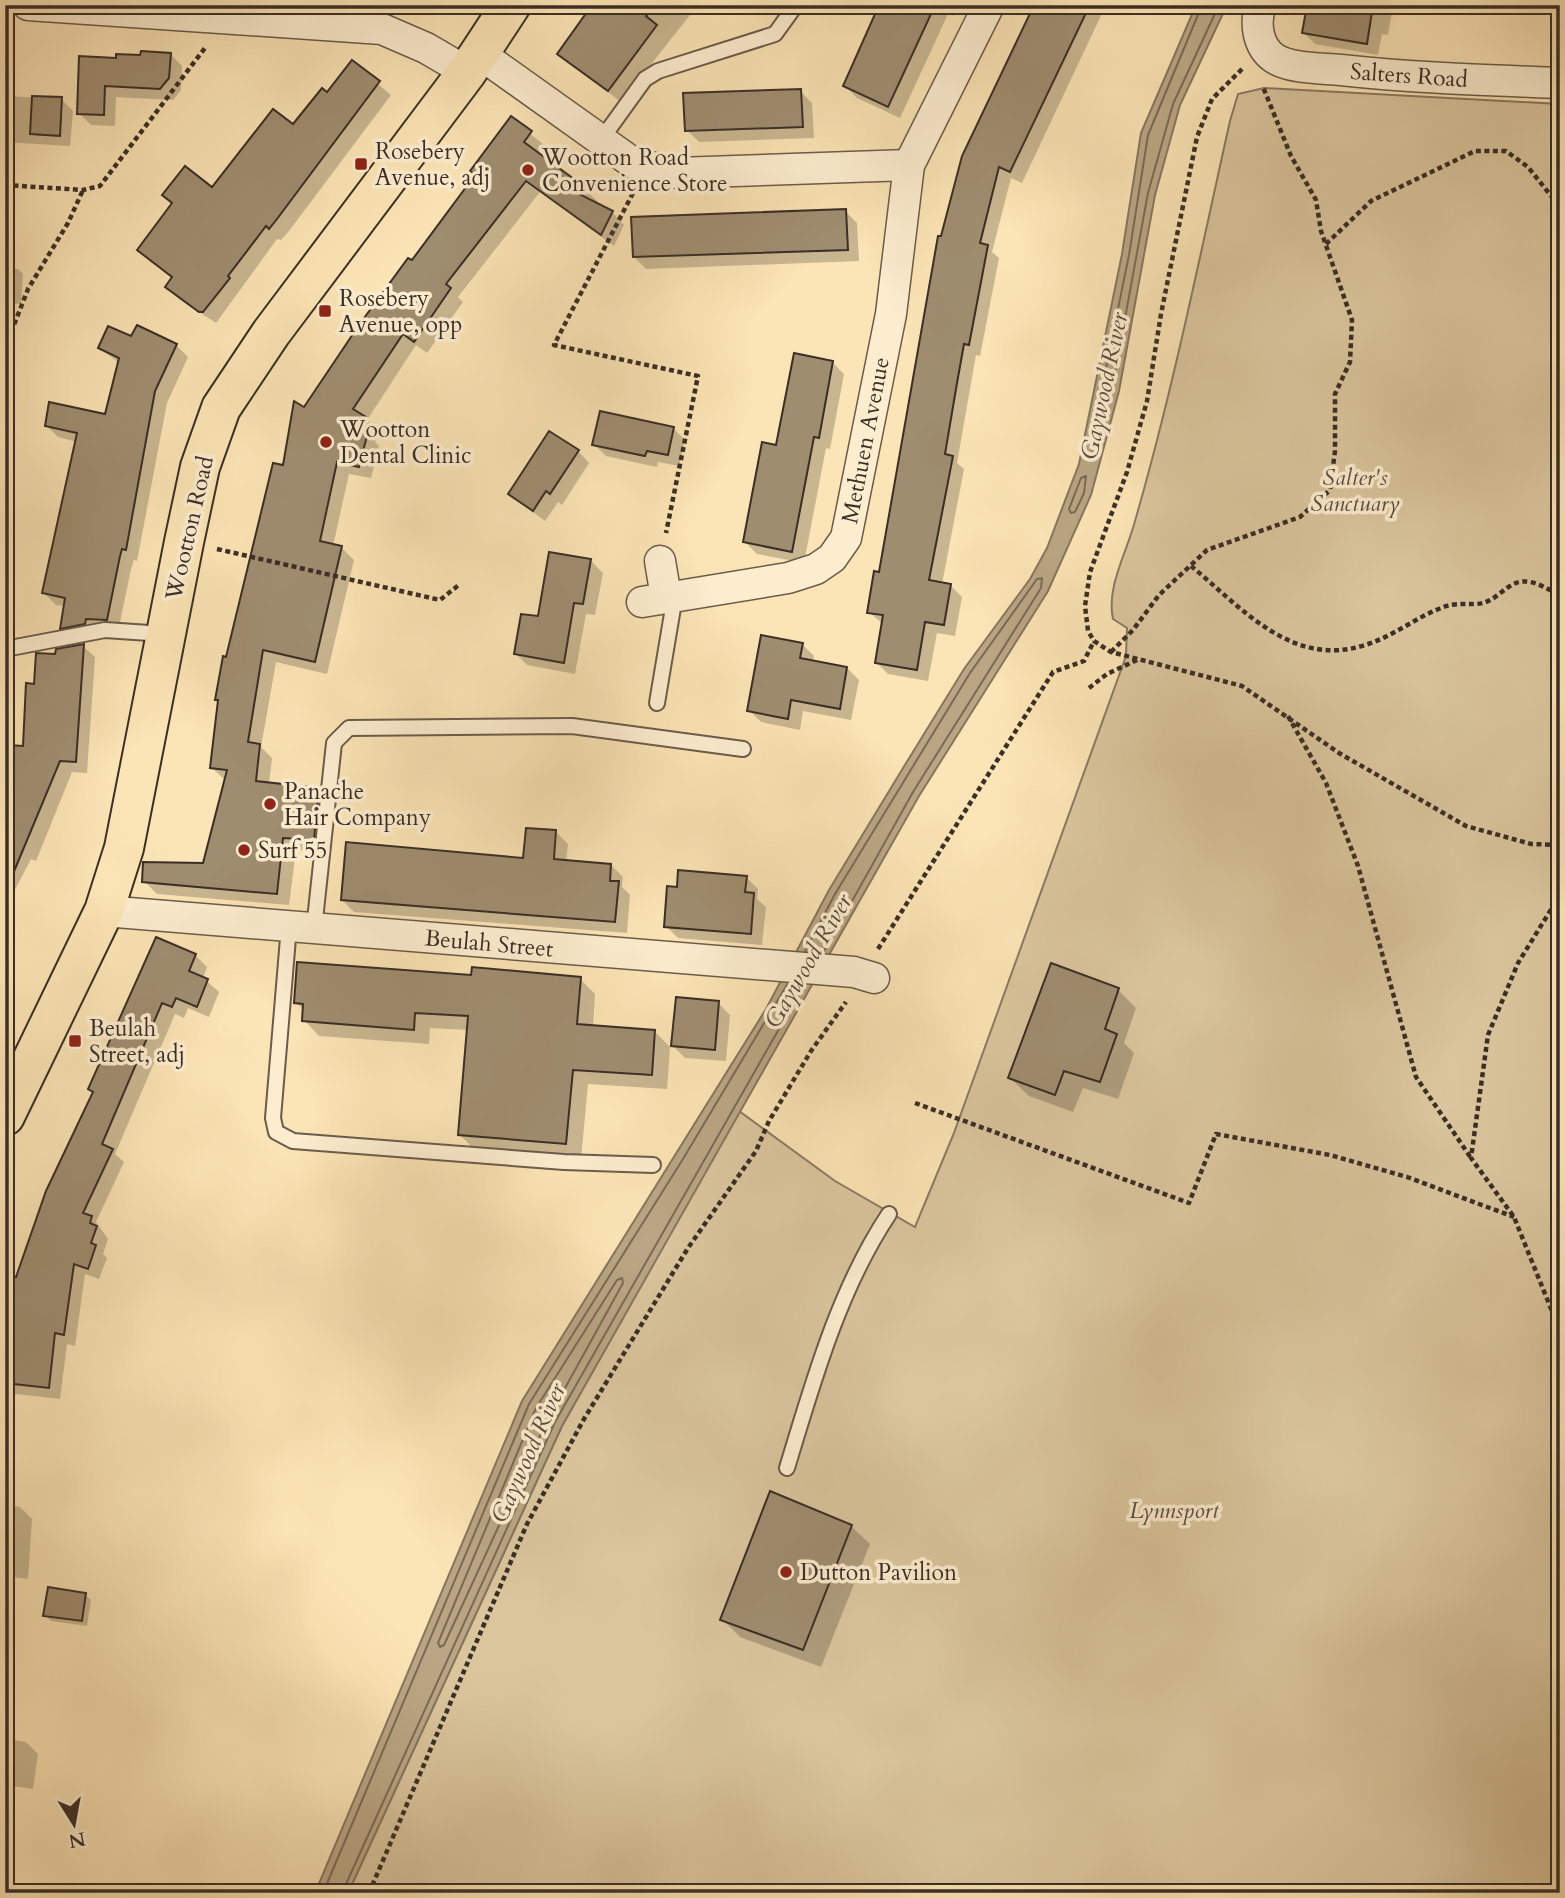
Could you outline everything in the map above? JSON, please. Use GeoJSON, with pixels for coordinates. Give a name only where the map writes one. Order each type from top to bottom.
{"type":"FeatureCollection","features":[{"type":"Feature","properties":{"kind":"main road","name":"Wootton Road"},"geometry":{"type":"LineString","coordinates":[[5,1116],[104,911],[124,848],[200,467],[221,408],[271,333],[474,63],[512,5]]}},
{"type":"Feature","properties":{"kind":"street"},"geometry":{"type":"LineString","coordinates":[[28,5],[382,29],[426,48],[474,63],[601,140],[633,163],[646,168],[677,173],[909,165]]}},
{"type":"Feature","properties":{"kind":"street","name":"Methuen Avenue"},"geometry":{"type":"LineString","coordinates":[[661,599],[788,578],[816,569],[832,558],[846,538],[891,314],[909,165],[989,5]]}},
{"type":"Feature","properties":{"kind":"street"},"geometry":{"type":"LineString","coordinates":[[1257,55],[1261,5]]}},
{"type":"Feature","properties":{"kind":"street","name":"Salters Road"},"geometry":{"type":"LineString","coordinates":[[1257,55],[1304,67],[1396,76],[1560,83]]}},
{"type":"Feature","properties":{"kind":"street"},"geometry":{"type":"LineString","coordinates":[[660,561],[661,599]]}},
{"type":"Feature","properties":{"kind":"street","name":"Beulah Street"},"geometry":{"type":"LineString","coordinates":[[104,911],[864,975]]}},
{"type":"Feature","properties":{"kind":"lane"},"geometry":{"type":"LineString","coordinates":[[601,140],[645,79],[658,71],[775,34],[796,5]]}},
{"type":"Feature","properties":{"kind":"lane"},"geometry":{"type":"LineString","coordinates":[[657,703],[661,599]]}},
{"type":"Feature","properties":{"kind":"lane"},"geometry":{"type":"LineString","coordinates":[[5,649],[105,631],[165,634]]}},
{"type":"Feature","properties":{"kind":"lane"},"geometry":{"type":"LineString","coordinates":[[653,1165],[564,1162],[293,1141],[276,1132],[273,1118],[301,928],[334,743],[349,728],[572,726],[743,749]]}},
{"type":"Feature","properties":{"kind":"lane"},"geometry":{"type":"LineString","coordinates":[[787,1468],[807,1401],[863,1253],[889,1214]]}},
{"type":"Feature","properties":{"kind":"path"},"geometry":{"type":"LineString","coordinates":[[5,185],[83,190],[100,186],[210,41],[222,20]]}},
{"type":"Feature","properties":{"kind":"path"},"geometry":{"type":"LineString","coordinates":[[1111,652],[1133,630],[1159,595],[1208,550],[1300,517],[1330,490],[1335,451],[1335,394],[1350,362],[1352,320],[1326,244],[1316,200],[1291,156],[1257,55],[1212,99],[1197,137],[1161,314],[1147,401],[1127,472],[1090,572],[1085,606],[1088,631],[1094,641],[1111,652],[1242,686],[1339,753],[1466,826],[1531,844],[1560,845]]}},
{"type":"Feature","properties":{"kind":"path"},"geometry":{"type":"LineString","coordinates":[[1326,244],[1371,201],[1475,151],[1506,151],[1528,167],[1560,207]]}},
{"type":"Feature","properties":{"kind":"path"},"geometry":{"type":"LineString","coordinates":[[646,168],[554,345],[698,376],[660,561]]}},
{"type":"Feature","properties":{"kind":"path"},"geometry":{"type":"LineString","coordinates":[[5,348],[28,289],[68,223],[83,190]]}},
{"type":"Feature","properties":{"kind":"path"},"geometry":{"type":"LineString","coordinates":[[184,542],[440,600],[460,584]]}},
{"type":"Feature","properties":{"kind":"path"},"geometry":{"type":"LineString","coordinates":[[1191,566],[1269,632],[1297,646],[1328,651],[1365,646],[1443,607],[1465,601],[1483,603],[1514,582],[1530,582],[1560,594]]}},
{"type":"Feature","properties":{"kind":"path"},"geometry":{"type":"LineString","coordinates":[[369,1893],[533,1513],[584,1419],[688,1248],[756,1151],[769,1121],[811,1051],[837,1018],[1053,672],[1084,661],[1094,641]]}},
{"type":"Feature","properties":{"kind":"path"},"geometry":{"type":"LineString","coordinates":[[1089,688],[1107,674],[1140,659]]}},
{"type":"Feature","properties":{"kind":"path"},"geometry":{"type":"LineString","coordinates":[[1287,715],[1326,783],[1358,866],[1416,1077],[1514,1217],[1560,1331]]}},
{"type":"Feature","properties":{"kind":"path"},"geometry":{"type":"LineString","coordinates":[[1471,1158],[1488,1035],[1518,963],[1560,895]]}},
{"type":"Feature","properties":{"kind":"path"},"geometry":{"type":"LineString","coordinates":[[915,1103],[1189,1203],[1216,1134],[1343,1159],[1422,1181],[1514,1217]]}},
{"type":"Feature","properties":{"kind":"green space","name":"Lynnsport"},"geometry":{"type":"Polygon","coordinates":[[[1264,88],[1560,104],[1560,1893],[348,1893],[562,1426],[739,1111],[835,1181],[915,1227],[954,1133],[1126,656],[1127,628],[1113,619],[1112,595],[1115,582],[1162,422],[1238,94],[1264,88]]]}},
{"type":"Feature","properties":{"kind":"water","name":"Gaywood River"},"geometry":{"type":"Polygon","coordinates":[[[1196,5],[1227,5],[1180,105],[1155,195],[1119,391],[1091,495],[1048,591],[919,796],[562,1426],[348,1893],[315,1893],[522,1401],[766,1009],[829,890],[964,669],[1030,579],[1047,548],[1079,464],[1122,254],[1141,133],[1196,5]]]}},
{"type":"Feature","properties":{"kind":"building"},"geometry":{"type":"Polygon","coordinates":[[[592,5],[655,5],[646,16],[657,25],[608,91],[557,54],[592,5]]]}},
{"type":"Feature","properties":{"kind":"building"},"geometry":{"type":"Polygon","coordinates":[[[879,5],[912,5],[931,14],[888,107],[843,86],[879,5]]]}},
{"type":"Feature","properties":{"kind":"building"},"geometry":{"type":"Polygon","coordinates":[[[1034,5],[1070,5],[1086,13],[1010,172],[999,167],[980,243],[988,245],[969,345],[964,344],[957,383],[945,454],[953,456],[929,580],[951,584],[944,625],[925,622],[917,670],[875,663],[883,615],[867,613],[874,571],[879,572],[938,236],[941,236],[962,156],[1034,5]]]}},
{"type":"Feature","properties":{"kind":"building"},"geometry":{"type":"Polygon","coordinates":[[[1307,5],[1373,5],[1367,44],[1302,33],[1307,5]]]}},
{"type":"Feature","properties":{"kind":"building"},"geometry":{"type":"Polygon","coordinates":[[[141,51],[171,53],[169,78],[160,89],[105,86],[104,115],[77,114],[79,56],[116,58],[116,54],[140,55],[141,51]]]}},
{"type":"Feature","properties":{"kind":"building"},"geometry":{"type":"Polygon","coordinates":[[[352,60],[380,81],[277,219],[269,229],[266,226],[228,276],[230,278],[203,312],[199,312],[165,287],[172,277],[137,250],[172,203],[162,195],[185,166],[212,187],[273,109],[293,124],[322,88],[327,92],[352,60]]]}},
{"type":"Feature","properties":{"kind":"building"},"geometry":{"type":"Polygon","coordinates":[[[801,89],[803,127],[685,131],[683,93],[801,89]]]}},
{"type":"Feature","properties":{"kind":"building"},"geometry":{"type":"Polygon","coordinates":[[[32,96],[62,97],[60,136],[30,134],[32,96]]]}},
{"type":"Feature","properties":{"kind":"building"},"geometry":{"type":"Polygon","coordinates":[[[511,116],[532,131],[524,142],[586,188],[581,195],[613,211],[601,235],[526,181],[446,284],[451,288],[414,342],[403,334],[353,409],[366,417],[363,430],[368,432],[359,467],[337,462],[320,541],[342,546],[315,662],[263,650],[248,742],[260,744],[256,781],[319,788],[314,840],[283,838],[277,894],[142,882],[143,862],[203,863],[227,770],[210,768],[218,700],[215,700],[223,656],[226,657],[273,463],[283,465],[294,401],[304,407],[408,258],[412,260],[475,175],[470,171],[511,116]]]}},
{"type":"Feature","properties":{"kind":"building"},"geometry":{"type":"Polygon","coordinates":[[[846,209],[848,250],[633,257],[631,217],[846,209]]]}},
{"type":"Feature","properties":{"kind":"building"},"geometry":{"type":"Polygon","coordinates":[[[137,325],[177,344],[155,391],[126,550],[122,549],[120,556],[107,620],[86,619],[85,624],[60,629],[65,598],[42,593],[77,433],[45,426],[49,402],[105,414],[119,358],[98,348],[108,326],[131,336],[137,325]]]}},
{"type":"Feature","properties":{"kind":"building"},"geometry":{"type":"Polygon","coordinates":[[[794,353],[833,361],[819,438],[814,437],[792,552],[743,542],[762,442],[776,445],[794,353]]]}},
{"type":"Feature","properties":{"kind":"building"},"geometry":{"type":"Polygon","coordinates":[[[600,411],[674,427],[668,455],[647,451],[645,456],[592,445],[600,411]]]}},
{"type":"Feature","properties":{"kind":"building"},"geometry":{"type":"Polygon","coordinates":[[[549,431],[579,450],[550,494],[546,491],[533,511],[508,494],[549,431]]]}},
{"type":"Feature","properties":{"kind":"building"},"geometry":{"type":"Polygon","coordinates":[[[549,552],[591,559],[583,604],[574,603],[564,663],[514,654],[521,614],[538,616],[549,552]]]}},
{"type":"Feature","properties":{"kind":"building"},"geometry":{"type":"Polygon","coordinates":[[[761,635],[803,643],[800,658],[847,667],[840,709],[791,700],[788,719],[747,711],[761,635]]]}},
{"type":"Feature","properties":{"kind":"building"},"geometry":{"type":"Polygon","coordinates":[[[84,644],[76,762],[60,761],[5,893],[5,772],[8,773],[9,745],[23,746],[26,683],[34,684],[36,653],[55,654],[56,649],[84,644]]]}},
{"type":"Feature","properties":{"kind":"building"},"geometry":{"type":"Polygon","coordinates":[[[526,828],[556,830],[554,859],[611,864],[610,881],[619,881],[615,922],[341,900],[346,842],[523,858],[526,828]]]}},
{"type":"Feature","properties":{"kind":"building"},"geometry":{"type":"Polygon","coordinates":[[[678,870],[747,876],[745,892],[754,893],[751,934],[664,927],[667,886],[677,887],[678,870]]]}},
{"type":"Feature","properties":{"kind":"building"},"geometry":{"type":"Polygon","coordinates":[[[156,937],[196,954],[189,971],[208,979],[197,1007],[176,998],[172,1007],[162,1003],[102,1144],[113,1149],[83,1213],[92,1216],[90,1223],[97,1226],[91,1243],[96,1245],[88,1269],[74,1264],[64,1335],[55,1333],[49,1388],[5,1383],[5,1275],[16,1277],[46,1191],[93,1092],[88,1089],[156,937]]]}},
{"type":"Feature","properties":{"kind":"building"},"geometry":{"type":"Polygon","coordinates":[[[297,962],[471,975],[472,967],[581,977],[577,1024],[655,1030],[652,1075],[573,1070],[566,1144],[458,1135],[468,1016],[415,1013],[414,1030],[302,1021],[303,1004],[294,1003],[297,962]]]}},
{"type":"Feature","properties":{"kind":"building"},"geometry":{"type":"Polygon","coordinates":[[[1051,963],[1119,988],[1105,1029],[1117,1034],[1100,1082],[1064,1071],[1055,1095],[1008,1078],[1051,963]]]}},
{"type":"Feature","properties":{"kind":"building"},"geometry":{"type":"Polygon","coordinates":[[[676,997],[719,1001],[715,1050],[671,1046],[676,997]]]}},
{"type":"Feature","properties":{"kind":"building","name":"Dutton Pavilion"},"geometry":{"type":"Polygon","coordinates":[[[770,1491],[852,1525],[803,1650],[720,1620],[770,1491]]]}},
{"type":"Feature","properties":{"kind":"building"},"geometry":{"type":"Polygon","coordinates":[[[48,1587],[86,1593],[82,1621],[43,1616],[48,1587]]]}},
{"type":"Feature","properties":{"kind":"place","name":"Rosebery Avenue, adj"},"geometry":{"type":"Point","coordinates":[361,164]}},
{"type":"Feature","properties":{"kind":"place","name":"Wootton Road Convenience Store"},"geometry":{"type":"Point","coordinates":[528,170]}},
{"type":"Feature","properties":{"kind":"place","name":"Rosebery Avenue, opp"},"geometry":{"type":"Point","coordinates":[325,311]}},
{"type":"Feature","properties":{"kind":"place","name":"Wootton Dental Clinic"},"geometry":{"type":"Point","coordinates":[326,442]}},
{"type":"Feature","properties":{"kind":"place","name":"Panache Hair Company"},"geometry":{"type":"Point","coordinates":[270,804]}},
{"type":"Feature","properties":{"kind":"place","name":"Surf 55"},"geometry":{"type":"Point","coordinates":[244,850]}},
{"type":"Feature","properties":{"kind":"place","name":"Beulah Street, adj"},"geometry":{"type":"Point","coordinates":[75,1041]}},
{"type":"Feature","properties":{"kind":"place","name":"Dutton Pavilion"},"geometry":{"type":"Point","coordinates":[786,1572]}},
{"type":"Feature","properties":{"kind":"park label","name":"Salter's Sanctuary"},"geometry":{"type":"Point","coordinates":[1355,490]}}]}
